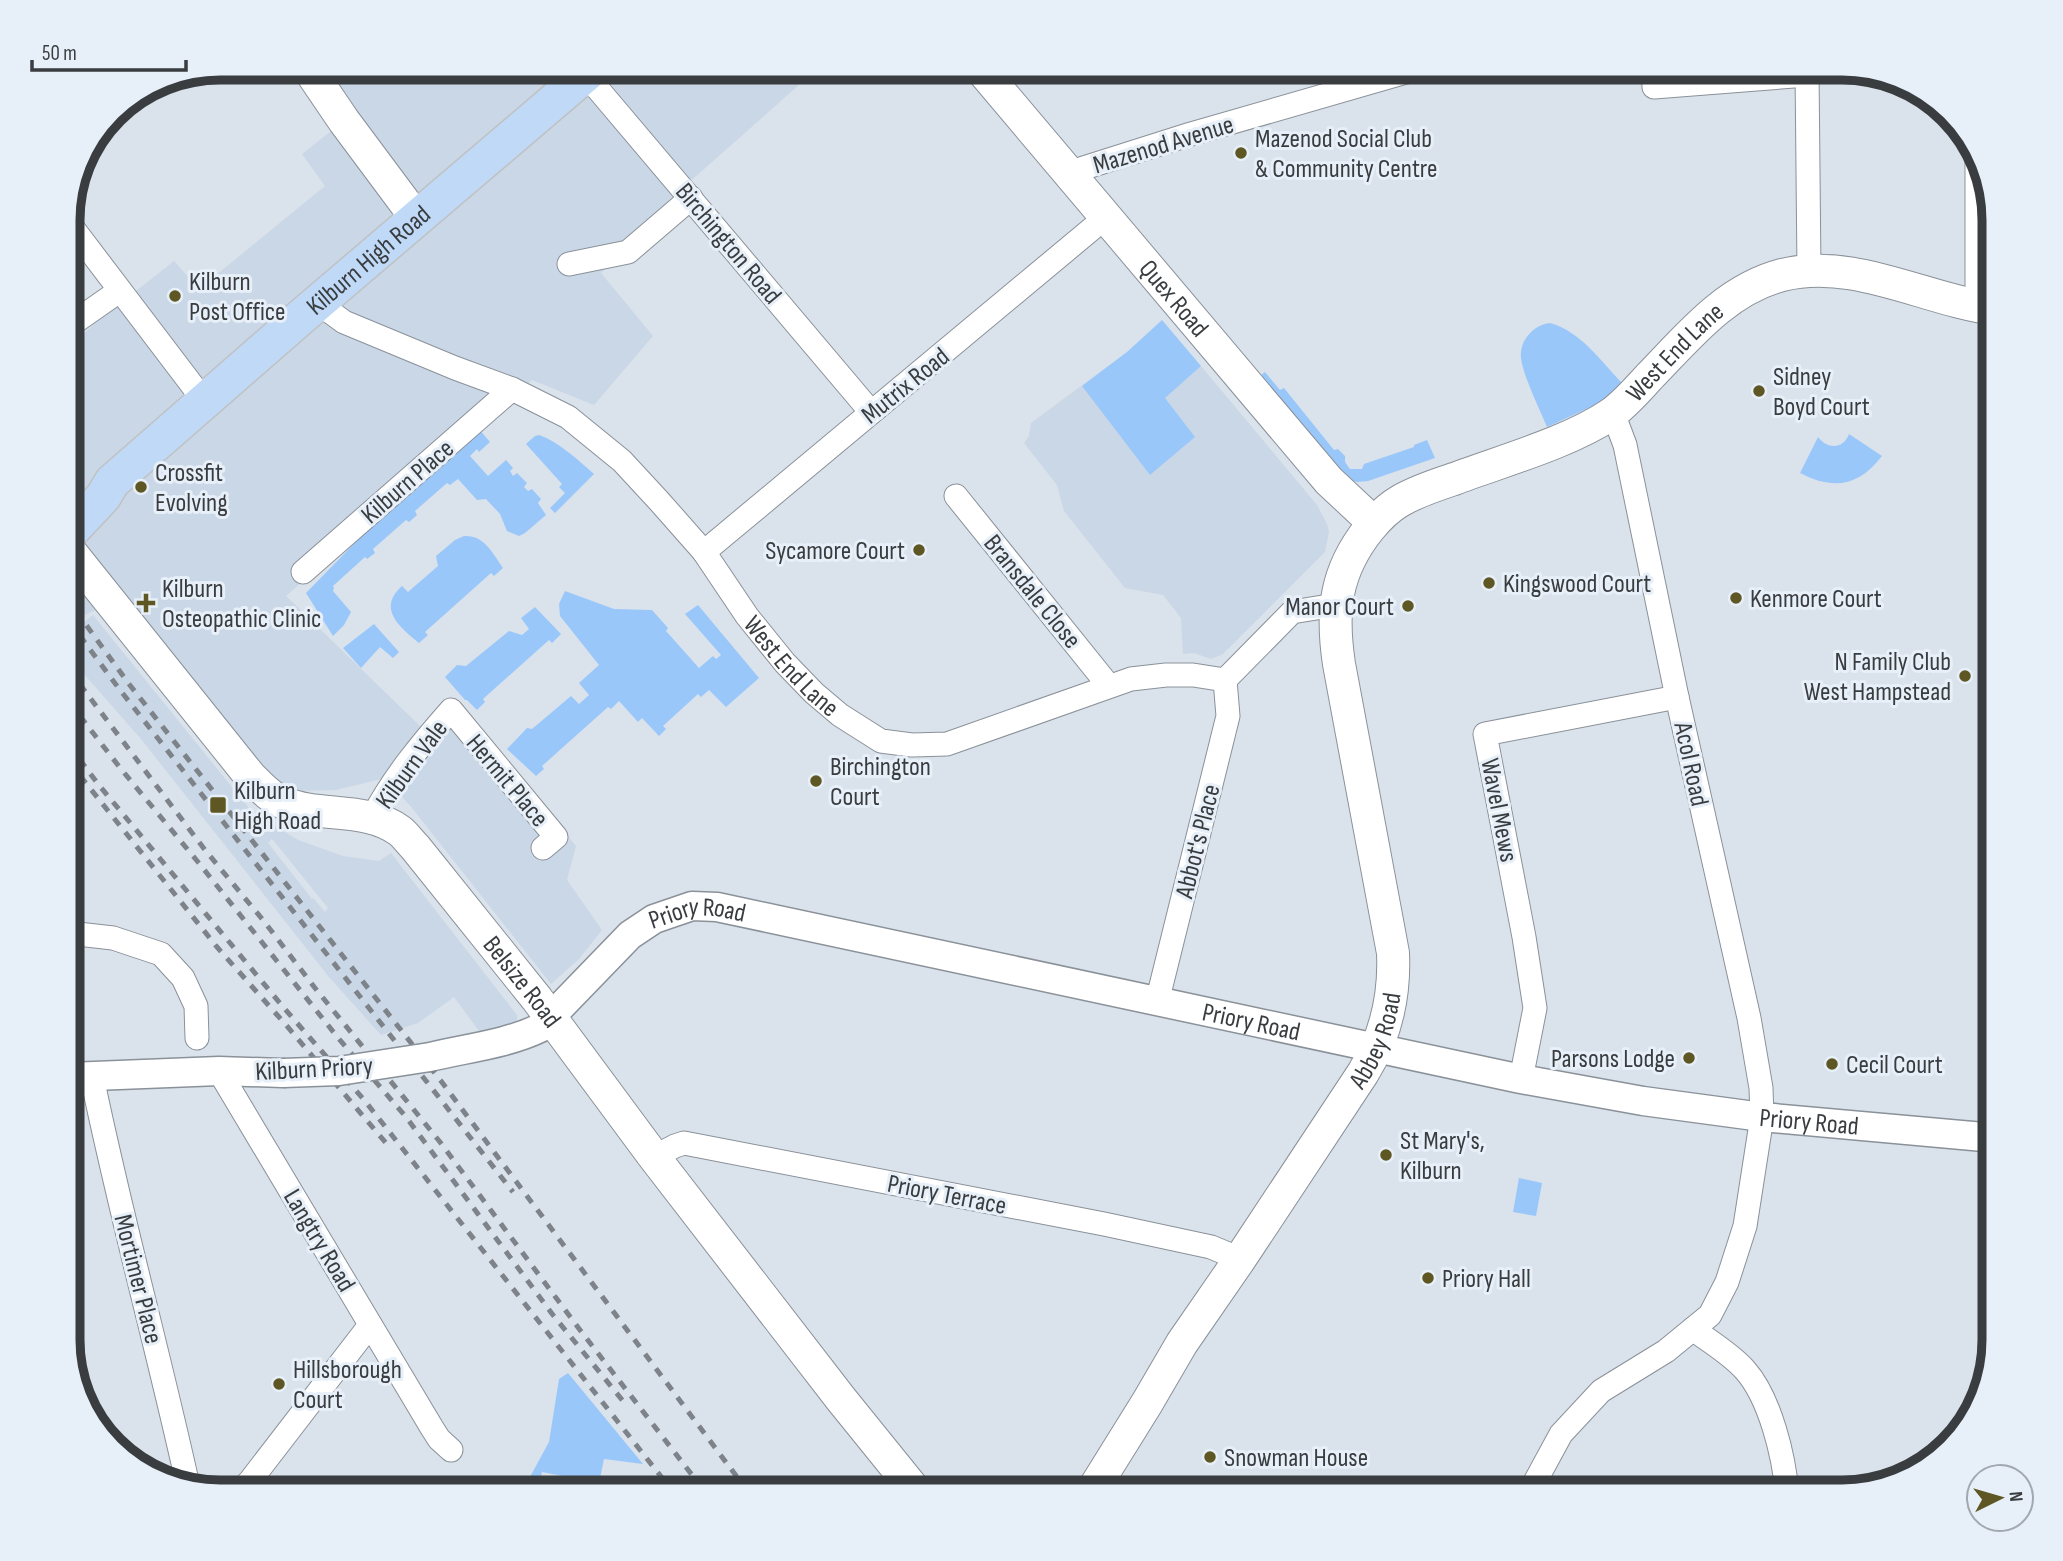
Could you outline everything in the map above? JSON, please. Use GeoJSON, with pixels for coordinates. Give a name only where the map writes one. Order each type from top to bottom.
{"type":"FeatureCollection","features":[{"type":"Feature","properties":{"kind":"main road"},"geometry":{"type":"LineString","coordinates":[[316,81],[417,219]]}},
{"type":"Feature","properties":{"kind":"main road","name":"Kilburn High Road"},"geometry":{"type":"LineString","coordinates":[[81,520],[103,497],[112,482],[579,81]]}},
{"type":"Feature","properties":{"kind":"main road","name":"Quex Road"},"geometry":{"type":"LineString","coordinates":[[991,81],[1329,481],[1374,523]]}},
{"type":"Feature","properties":{"kind":"main road","name":"West End Lane"},"geometry":{"type":"LineString","coordinates":[[1374,523],[1390,507],[1410,496],[1556,442],[1613,413],[1704,320],[1730,299],[1766,280],[1809,271],[1851,274],[1982,307]]}},
{"type":"Feature","properties":{"kind":"main road","name":"Kilburn High Road"},"geometry":{"type":"LineString","coordinates":[[81,491],[112,482]]}},
{"type":"Feature","properties":{"kind":"main road","name":"Abbey Road"},"geometry":{"type":"LineString","coordinates":[[1099,1480],[1182,1343],[1363,1073],[1376,1048],[1390,1006],[1394,988],[1393,953],[1335,630],[1335,605],[1345,568],[1359,542],[1374,523]]}},
{"type":"Feature","properties":{"kind":"main road","name":"Belsize Road"},"geometry":{"type":"LineString","coordinates":[[81,565],[250,776],[266,792],[281,803],[294,807],[372,818],[400,831],[415,847],[551,1017],[654,1157],[906,1480]]}},
{"type":"Feature","properties":{"kind":"street","name":"Mazenod Avenue"},"geometry":{"type":"LineString","coordinates":[[1068,173],[1377,80]]}},
{"type":"Feature","properties":{"kind":"street"},"geometry":{"type":"LineString","coordinates":[[1654,80],[1654,87],[1725,80]]}},
{"type":"Feature","properties":{"kind":"street"},"geometry":{"type":"LineString","coordinates":[[1807,80],[1809,271]]}},
{"type":"Feature","properties":{"kind":"street","name":"Birchington Road"},"geometry":{"type":"LineString","coordinates":[[598,81],[691,198],[872,412]]}},
{"type":"Feature","properties":{"kind":"street"},"geometry":{"type":"LineString","coordinates":[[1979,191],[1982,238]]}},
{"type":"Feature","properties":{"kind":"street"},"geometry":{"type":"LineString","coordinates":[[569,264],[628,252],[691,198]]}},
{"type":"Feature","properties":{"kind":"street","name":"Mutrix Road"},"geometry":{"type":"LineString","coordinates":[[704,552],[1106,218]]}},
{"type":"Feature","properties":{"kind":"street"},"geometry":{"type":"LineString","coordinates":[[81,239],[205,402]]}},
{"type":"Feature","properties":{"kind":"street"},"geometry":{"type":"LineString","coordinates":[[81,318],[119,291]]}},
{"type":"Feature","properties":{"kind":"street","name":"West End Lane"},"geometry":{"type":"LineString","coordinates":[[318,303],[344,322],[512,389],[568,417],[622,461],[704,552],[747,616],[785,663],[840,715],[881,741],[912,745],[947,744],[1131,679],[1194,675],[1225,680]]}},
{"type":"Feature","properties":{"kind":"street","name":"Kilburn Place"},"geometry":{"type":"LineString","coordinates":[[303,572],[512,389]]}},
{"type":"Feature","properties":{"kind":"street","name":"Acol Road"},"geometry":{"type":"LineString","coordinates":[[1537,1480],[1561,1434],[1601,1391],[1667,1351],[1710,1315],[1737,1257],[1745,1226],[1762,1117],[1761,1088],[1749,1018],[1625,445],[1613,413]]}},
{"type":"Feature","properties":{"kind":"street","name":"Bransdale Close"},"geometry":{"type":"LineString","coordinates":[[956,496],[1109,685]]}},
{"type":"Feature","properties":{"kind":"street"},"geometry":{"type":"LineString","coordinates":[[1225,680],[1293,612],[1335,605]]}},
{"type":"Feature","properties":{"kind":"street","name":"Abbot's Place"},"geometry":{"type":"LineString","coordinates":[[1157,1002],[1228,716],[1225,680]]}},
{"type":"Feature","properties":{"kind":"street","name":"Wavel Mews"},"geometry":{"type":"LineString","coordinates":[[1521,1079],[1535,1008],[1485,734],[1678,697]]}},
{"type":"Feature","properties":{"kind":"street","name":"Kilburn Vale"},"geometry":{"type":"LineString","coordinates":[[372,818],[417,748],[451,710]]}},
{"type":"Feature","properties":{"kind":"street","name":"Hermit Place"},"geometry":{"type":"LineString","coordinates":[[451,710],[555,837],[543,848]]}},
{"type":"Feature","properties":{"kind":"street","name":"Priory Road"},"geometry":{"type":"LineString","coordinates":[[551,1017],[630,935],[654,919],[692,906],[716,907],[1521,1079],[1643,1101],[1762,1117],[1982,1137]]}},
{"type":"Feature","properties":{"kind":"street"},"geometry":{"type":"LineString","coordinates":[[81,934],[113,938],[161,954],[183,978],[197,1006],[197,1038]]}},
{"type":"Feature","properties":{"kind":"street","name":"Kilburn Priory"},"geometry":{"type":"LineString","coordinates":[[81,1077],[219,1071],[283,1073],[339,1070],[430,1057],[527,1034],[540,1028],[551,1017]]}},
{"type":"Feature","properties":{"kind":"street","name":"Langtry Road"},"geometry":{"type":"LineString","coordinates":[[219,1071],[439,1439],[451,1450]]}},
{"type":"Feature","properties":{"kind":"street","name":"Mortimer Place"},"geometry":{"type":"LineString","coordinates":[[81,1080],[111,1168],[186,1476]]}},
{"type":"Feature","properties":{"kind":"street","name":"Priory Terrace"},"geometry":{"type":"LineString","coordinates":[[654,1157],[680,1144],[695,1145],[1104,1224],[1211,1247],[1240,1259]]}},
{"type":"Feature","properties":{"kind":"street"},"geometry":{"type":"LineString","coordinates":[[251,1480],[370,1325]]}},
{"type":"Feature","properties":{"kind":"street"},"geometry":{"type":"LineString","coordinates":[[1693,1329],[1745,1369],[1758,1389],[1778,1444],[1785,1480]]}},
{"type":"Feature","properties":{"kind":"shaded area"},"geometry":{"type":"Polygon","coordinates":[[[316,81],[804,81],[668,201],[673,209],[601,273],[653,336],[594,405],[532,380],[286,596],[423,729],[452,699],[576,846],[567,880],[602,930],[579,959],[551,984],[412,808],[385,778],[336,790],[289,791],[274,787],[118,601],[81,616],[81,336],[174,261],[199,289],[325,186],[302,154],[344,121],[316,81]]]}},
{"type":"Feature","properties":{"kind":"shaded area"},"geometry":{"type":"Polygon","coordinates":[[[1162,320],[1201,366],[1165,398],[1195,437],[1150,475],[1082,386],[1127,352],[1162,320]]]}},
{"type":"Feature","properties":{"kind":"shaded area"},"geometry":{"type":"Polygon","coordinates":[[[1550,323],[1580,340],[1622,383],[1602,402],[1547,427],[1525,374],[1521,352],[1525,340],[1533,330],[1550,323]]]}},
{"type":"Feature","properties":{"kind":"shaded area"},"geometry":{"type":"Polygon","coordinates":[[[1127,352],[1164,398],[1201,366],[1317,505],[1327,524],[1329,532],[1325,552],[1223,654],[1211,659],[1194,653],[1183,654],[1181,618],[1163,595],[1125,588],[1064,511],[1057,485],[1024,443],[1029,436],[1031,423],[1127,352]]]}},
{"type":"Feature","properties":{"kind":"shaded area"},"geometry":{"type":"Polygon","coordinates":[[[1265,372],[1280,390],[1284,388],[1334,450],[1338,449],[1345,456],[1345,462],[1350,469],[1362,469],[1364,464],[1427,440],[1435,458],[1368,481],[1346,479],[1256,379],[1265,372]]]}},
{"type":"Feature","properties":{"kind":"shaded area"},"geometry":{"type":"Polygon","coordinates":[[[469,426],[478,428],[490,442],[470,456],[488,476],[506,460],[513,468],[510,471],[513,476],[517,473],[527,483],[524,487],[528,491],[532,489],[541,499],[538,503],[546,515],[519,536],[507,531],[500,514],[486,499],[477,500],[458,479],[450,485],[447,483],[415,511],[417,515],[409,522],[406,520],[373,549],[375,553],[367,559],[365,557],[333,586],[333,591],[351,612],[344,625],[333,636],[306,593],[469,426]]]}},
{"type":"Feature","properties":{"kind":"shaded area"},"geometry":{"type":"Polygon","coordinates":[[[1849,434],[1882,456],[1864,474],[1834,483],[1823,482],[1800,473],[1818,437],[1826,444],[1835,446],[1843,443],[1849,434]]]}},
{"type":"Feature","properties":{"kind":"shaded area"},"geometry":{"type":"Polygon","coordinates":[[[539,435],[561,447],[594,474],[555,513],[550,508],[565,493],[559,487],[562,484],[526,444],[539,435]]]}},
{"type":"Feature","properties":{"kind":"shaded area"},"geometry":{"type":"Polygon","coordinates":[[[464,536],[482,541],[503,568],[494,576],[491,573],[425,632],[428,635],[419,643],[394,618],[391,602],[402,586],[408,592],[438,566],[436,556],[464,536]]]}},
{"type":"Feature","properties":{"kind":"shaded area"},"geometry":{"type":"Polygon","coordinates":[[[565,591],[614,609],[652,610],[668,628],[666,631],[699,668],[713,656],[716,659],[721,655],[685,614],[698,605],[759,678],[726,707],[709,690],[701,697],[698,694],[663,726],[666,729],[659,736],[642,718],[638,722],[619,701],[611,709],[608,707],[542,766],[544,769],[536,776],[507,749],[527,728],[532,729],[571,696],[579,704],[589,695],[579,683],[599,665],[560,616],[559,604],[565,591]]]}},
{"type":"Feature","properties":{"kind":"shaded area"},"geometry":{"type":"Polygon","coordinates":[[[535,607],[561,634],[552,643],[549,640],[483,699],[485,702],[477,710],[445,677],[457,665],[466,666],[509,631],[522,635],[529,629],[521,618],[535,607]]]}},
{"type":"Feature","properties":{"kind":"shaded area"},"geometry":{"type":"Polygon","coordinates":[[[93,615],[252,812],[298,840],[343,856],[379,861],[391,853],[517,1015],[517,1023],[482,1035],[454,997],[418,1023],[381,1035],[329,977],[141,739],[81,671],[81,625],[93,615]],[[265,830],[272,839],[268,843],[325,912],[328,908],[265,830]]]}},
{"type":"Feature","properties":{"kind":"shaded area"},"geometry":{"type":"Polygon","coordinates":[[[374,624],[399,652],[393,658],[380,647],[361,668],[343,648],[374,624]]]}},
{"type":"Feature","properties":{"kind":"shaded area"},"geometry":{"type":"Polygon","coordinates":[[[1519,1178],[1542,1183],[1536,1216],[1513,1212],[1519,1178]]]}},
{"type":"Feature","properties":{"kind":"shaded area"},"geometry":{"type":"Polygon","coordinates":[[[568,1373],[643,1464],[604,1459],[600,1480],[583,1480],[542,1472],[540,1480],[530,1480],[549,1442],[559,1379],[568,1373]]]}},
{"type":"Feature","properties":{"kind":"railway"},"geometry":{"type":"LineString","coordinates":[[81,618],[129,684],[441,1081],[739,1480]]}},
{"type":"Feature","properties":{"kind":"railway"},"geometry":{"type":"LineString","coordinates":[[81,637],[513,1192]]}},
{"type":"Feature","properties":{"kind":"railway"},"geometry":{"type":"LineString","coordinates":[[81,686],[205,850],[440,1142],[696,1480]]}},
{"type":"Feature","properties":{"kind":"railway"},"geometry":{"type":"LineString","coordinates":[[81,717],[339,1039],[406,1117],[553,1315],[623,1401]]}},
{"type":"Feature","properties":{"kind":"railway"},"geometry":{"type":"LineString","coordinates":[[81,761],[284,1008],[365,1101],[664,1480]]}},
{"type":"Feature","properties":{"kind":"railway"},"geometry":{"type":"LineString","coordinates":[[81,777],[217,947],[391,1149]]}},
{"type":"Feature","properties":{"kind":"place","name":"Mazenod Social Club & Community Centre"},"geometry":{"type":"Point","coordinates":[1241,153]}},
{"type":"Feature","properties":{"kind":"place","name":"Kilburn Post Office"},"geometry":{"type":"Point","coordinates":[175,296]}},
{"type":"Feature","properties":{"kind":"place","name":"Sidney Boyd Court"},"geometry":{"type":"Point","coordinates":[1759,391]}},
{"type":"Feature","properties":{"kind":"place","name":"Crossfit Evolving"},"geometry":{"type":"Point","coordinates":[141,487]}},
{"type":"Feature","properties":{"kind":"place","name":"Sycamore Court"},"geometry":{"type":"Point","coordinates":[919,550]}},
{"type":"Feature","properties":{"kind":"place","name":"Kingswood Court"},"geometry":{"type":"Point","coordinates":[1489,583]}},
{"type":"Feature","properties":{"kind":"place","name":"Kenmore Court"},"geometry":{"type":"Point","coordinates":[1736,598]}},
{"type":"Feature","properties":{"kind":"place","name":"Kilburn Osteopathic Clinic"},"geometry":{"type":"Point","coordinates":[146,603]}},
{"type":"Feature","properties":{"kind":"place","name":"Manor Court"},"geometry":{"type":"Point","coordinates":[1408,606]}},
{"type":"Feature","properties":{"kind":"place","name":"N Family Club West Hampstead"},"geometry":{"type":"Point","coordinates":[1965,676]}},
{"type":"Feature","properties":{"kind":"place","name":"Birchington Court"},"geometry":{"type":"Point","coordinates":[816,781]}},
{"type":"Feature","properties":{"kind":"place","name":"Kilburn High Road"},"geometry":{"type":"Point","coordinates":[218,805]}},
{"type":"Feature","properties":{"kind":"place","name":"Parsons Lodge"},"geometry":{"type":"Point","coordinates":[1689,1058]}},
{"type":"Feature","properties":{"kind":"place","name":"Cecil Court"},"geometry":{"type":"Point","coordinates":[1832,1064]}},
{"type":"Feature","properties":{"kind":"place","name":"St Mary's, Kilburn"},"geometry":{"type":"Point","coordinates":[1386,1155]}},
{"type":"Feature","properties":{"kind":"place","name":"Priory Hall"},"geometry":{"type":"Point","coordinates":[1428,1278]}},
{"type":"Feature","properties":{"kind":"place","name":"Hillsborough Court"},"geometry":{"type":"Point","coordinates":[279,1384]}},
{"type":"Feature","properties":{"kind":"place","name":"Snowman House"},"geometry":{"type":"Point","coordinates":[1210,1457]}}]}
